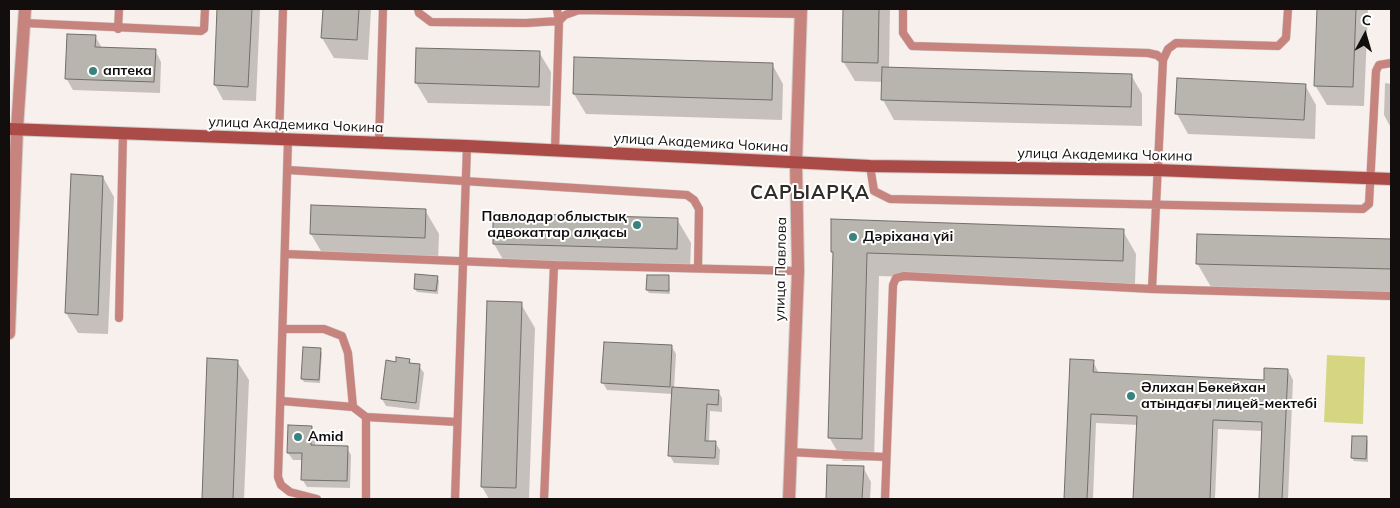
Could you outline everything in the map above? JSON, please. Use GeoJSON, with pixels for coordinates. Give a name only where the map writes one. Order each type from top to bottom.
{"type":"FeatureCollection","features":[{"type":"Feature","properties":{"kind":"main road","name":"улица Академика Чокина"},"geometry":{"type":"LineString","coordinates":[[13,129],[467,146],[796,164],[1156,170],[1391,178]]}},
{"type":"Feature","properties":{"kind":"street"},"geometry":{"type":"LineString","coordinates":[[9,332],[13,129],[24,9]]}},
{"type":"Feature","properties":{"kind":"street","name":"улица Павлова"},"geometry":{"type":"LineString","coordinates":[[788,499],[798,272],[796,164],[801,11]]}},
{"type":"Feature","properties":{"kind":"lane"},"geometry":{"type":"LineString","coordinates":[[118,29],[120,9]]}},
{"type":"Feature","properties":{"kind":"lane"},"geometry":{"type":"LineString","coordinates":[[24,23],[118,29],[201,31],[204,29],[205,9]]}},
{"type":"Feature","properties":{"kind":"lane"},"geometry":{"type":"LineString","coordinates":[[283,9],[284,139],[288,170],[282,401],[278,477],[281,485],[290,492],[316,499]]}},
{"type":"Feature","properties":{"kind":"lane"},"geometry":{"type":"LineString","coordinates":[[379,143],[383,9]]}},
{"type":"Feature","properties":{"kind":"lane"},"geometry":{"type":"LineString","coordinates":[[418,9],[419,13],[431,22],[526,23],[559,21],[565,14],[579,10],[801,11]]}},
{"type":"Feature","properties":{"kind":"lane"},"geometry":{"type":"LineString","coordinates":[[555,150],[559,21],[557,9]]}},
{"type":"Feature","properties":{"kind":"lane"},"geometry":{"type":"LineString","coordinates":[[903,9],[903,33],[912,46],[1148,53],[1157,55],[1163,60]]}},
{"type":"Feature","properties":{"kind":"lane"},"geometry":{"type":"LineString","coordinates":[[1152,289],[1156,170],[1163,60],[1168,49],[1176,43],[1278,46],[1286,38],[1288,9]]}},
{"type":"Feature","properties":{"kind":"lane"},"geometry":{"type":"LineString","coordinates":[[870,166],[874,191],[890,199],[1363,209],[1369,204],[1376,71],[1379,65],[1391,63]]}},
{"type":"Feature","properties":{"kind":"lane"},"geometry":{"type":"LineString","coordinates":[[119,318],[123,133]]}},
{"type":"Feature","properties":{"kind":"lane"},"geometry":{"type":"LineString","coordinates":[[455,499],[467,146]]}},
{"type":"Feature","properties":{"kind":"lane"},"geometry":{"type":"LineString","coordinates":[[288,170],[688,195],[694,200],[698,209],[698,268]]}},
{"type":"Feature","properties":{"kind":"lane"},"geometry":{"type":"LineString","coordinates":[[286,254],[463,262],[798,272]]}},
{"type":"Feature","properties":{"kind":"lane"},"geometry":{"type":"LineString","coordinates":[[544,499],[554,265]]}},
{"type":"Feature","properties":{"kind":"lane"},"geometry":{"type":"LineString","coordinates":[[885,499],[893,285],[896,278],[904,276],[1152,289],[1391,296]]}},
{"type":"Feature","properties":{"kind":"lane"},"geometry":{"type":"LineString","coordinates":[[284,330],[324,329],[342,336],[348,353],[353,407]]}},
{"type":"Feature","properties":{"kind":"lane"},"geometry":{"type":"LineString","coordinates":[[282,401],[353,407],[366,417],[457,422]]}},
{"type":"Feature","properties":{"kind":"lane"},"geometry":{"type":"LineString","coordinates":[[366,417],[366,499]]}},
{"type":"Feature","properties":{"kind":"lane"},"geometry":{"type":"LineString","coordinates":[[790,452],[886,457]]}},
{"type":"Feature","properties":{"kind":"shaded area"},"geometry":{"type":"Polygon","coordinates":[[[1327,355],[1365,357],[1363,424],[1324,422],[1327,355]]]}},
{"type":"Feature","properties":{"kind":"building"},"geometry":{"type":"Polygon","coordinates":[[[217,9],[252,9],[248,87],[214,85],[217,9]]]}},
{"type":"Feature","properties":{"kind":"building"},"geometry":{"type":"Polygon","coordinates":[[[323,9],[359,9],[357,40],[321,38],[323,9]]]}},
{"type":"Feature","properties":{"kind":"building"},"geometry":{"type":"Polygon","coordinates":[[[843,9],[879,9],[878,63],[842,62],[843,9]]]}},
{"type":"Feature","properties":{"kind":"building"},"geometry":{"type":"Polygon","coordinates":[[[1317,9],[1356,9],[1353,87],[1314,86],[1317,9]]]}},
{"type":"Feature","properties":{"kind":"building"},"geometry":{"type":"Polygon","coordinates":[[[67,34],[96,35],[95,47],[156,49],[154,82],[65,79],[67,34]]]}},
{"type":"Feature","properties":{"kind":"building"},"geometry":{"type":"Polygon","coordinates":[[[416,48],[540,51],[539,87],[415,83],[416,48]]]}},
{"type":"Feature","properties":{"kind":"building"},"geometry":{"type":"Polygon","coordinates":[[[574,57],[773,63],[772,100],[573,94],[574,57]]]}},
{"type":"Feature","properties":{"kind":"building"},"geometry":{"type":"Polygon","coordinates":[[[882,67],[1132,74],[1131,107],[881,100],[882,67]]]}},
{"type":"Feature","properties":{"kind":"building"},"geometry":{"type":"Polygon","coordinates":[[[1177,78],[1306,84],[1304,120],[1175,114],[1177,78]]]}},
{"type":"Feature","properties":{"kind":"building"},"geometry":{"type":"Polygon","coordinates":[[[71,174],[103,176],[98,315],[65,313],[71,174]]]}},
{"type":"Feature","properties":{"kind":"building"},"geometry":{"type":"Polygon","coordinates":[[[311,205],[426,209],[425,238],[310,234],[311,205]]]}},
{"type":"Feature","properties":{"kind":"building"},"geometry":{"type":"Polygon","coordinates":[[[493,213],[678,218],[677,249],[493,244],[493,213]]]}},
{"type":"Feature","properties":{"kind":"building"},"geometry":{"type":"Polygon","coordinates":[[[831,219],[1124,229],[1123,261],[867,253],[862,439],[828,438],[833,252],[831,252],[831,219]]]}},
{"type":"Feature","properties":{"kind":"building"},"geometry":{"type":"Polygon","coordinates":[[[1197,234],[1391,239],[1391,269],[1196,264],[1197,234]]]}},
{"type":"Feature","properties":{"kind":"building"},"geometry":{"type":"Polygon","coordinates":[[[415,274],[438,276],[436,291],[414,289],[415,274]]]}},
{"type":"Feature","properties":{"kind":"building"},"geometry":{"type":"Polygon","coordinates":[[[647,275],[669,275],[669,291],[646,290],[647,275]]]}},
{"type":"Feature","properties":{"kind":"building"},"geometry":{"type":"Polygon","coordinates":[[[487,301],[522,302],[516,488],[481,487],[487,301]]]}},
{"type":"Feature","properties":{"kind":"building"},"geometry":{"type":"Polygon","coordinates":[[[604,342],[672,345],[670,387],[601,383],[604,342]]]}},
{"type":"Feature","properties":{"kind":"building"},"geometry":{"type":"Polygon","coordinates":[[[303,347],[321,348],[319,380],[301,379],[303,347]]]}},
{"type":"Feature","properties":{"kind":"building"},"geometry":{"type":"Polygon","coordinates":[[[396,357],[410,359],[409,363],[420,364],[416,403],[381,399],[386,360],[396,362],[396,357]]]}},
{"type":"Feature","properties":{"kind":"building"},"geometry":{"type":"Polygon","coordinates":[[[207,358],[238,360],[233,499],[202,499],[207,358]]]}},
{"type":"Feature","properties":{"kind":"building"},"geometry":{"type":"Polygon","coordinates":[[[1070,359],[1094,360],[1093,372],[1264,380],[1264,368],[1288,369],[1282,499],[1259,499],[1262,422],[1213,420],[1210,499],[1133,499],[1137,416],[1091,414],[1087,499],[1064,499],[1070,359]]]}},
{"type":"Feature","properties":{"kind":"building"},"geometry":{"type":"Polygon","coordinates":[[[672,387],[719,390],[718,405],[707,404],[705,441],[716,441],[715,458],[668,456],[672,387]]]}},
{"type":"Feature","properties":{"kind":"building"},"geometry":{"type":"Polygon","coordinates":[[[288,425],[312,426],[311,445],[348,446],[347,481],[301,480],[302,453],[287,453],[288,425]]]}},
{"type":"Feature","properties":{"kind":"building"},"geometry":{"type":"Polygon","coordinates":[[[1352,436],[1367,436],[1366,459],[1351,458],[1352,436]]]}},
{"type":"Feature","properties":{"kind":"building"},"geometry":{"type":"Polygon","coordinates":[[[827,465],[864,466],[862,499],[826,499],[827,465]]]}},
{"type":"Feature","properties":{"kind":"place","name":"аптека"},"geometry":{"type":"Point","coordinates":[93,71]}},
{"type":"Feature","properties":{"kind":"place","name":"Павлодар облыстық адвокаттар алқасы"},"geometry":{"type":"Point","coordinates":[637,225]}},
{"type":"Feature","properties":{"kind":"place","name":"Дәріхана үйі"},"geometry":{"type":"Point","coordinates":[853,237]}},
{"type":"Feature","properties":{"kind":"place","name":"Әлихан Бөкейхан атындағы лицей-мектебі"},"geometry":{"type":"Point","coordinates":[1131,396]}},
{"type":"Feature","properties":{"kind":"place","name":"Amid"},"geometry":{"type":"Point","coordinates":[298,437]}},
{"type":"Feature","properties":{"kind":"district","name":"САРЫАРҚА"},"geometry":{"type":"Point","coordinates":[810,193]}}]}
